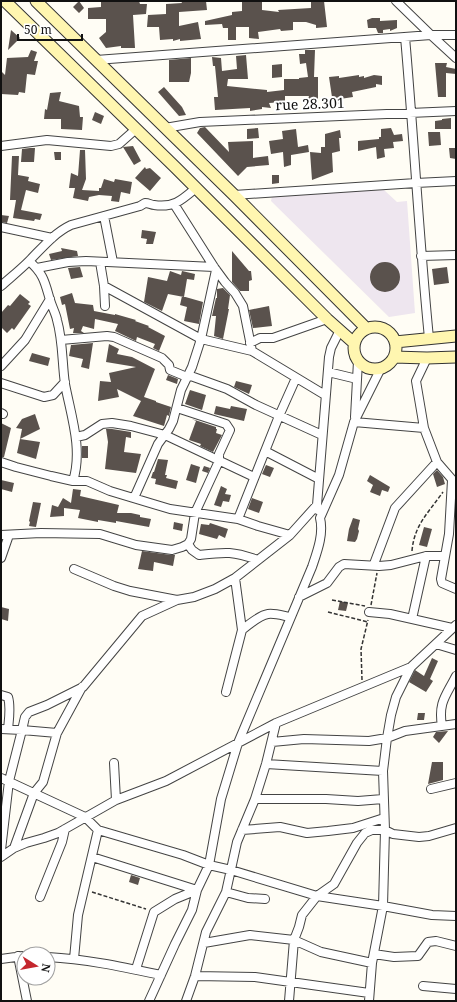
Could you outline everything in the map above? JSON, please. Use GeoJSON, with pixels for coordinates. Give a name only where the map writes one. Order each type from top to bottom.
{"type":"FeatureCollection","features":[{"type":"Feature","properties":{"kind":"main road"},"geometry":{"type":"LineString","coordinates":[[5,1],[327,319],[354,343]]}},
{"type":"Feature","properties":{"kind":"main road"},"geometry":{"type":"LineString","coordinates":[[36,1],[234,195],[366,328]]}},
{"type":"Feature","properties":{"kind":"main road"},"geometry":{"type":"LineString","coordinates":[[375,326],[384,328],[391,334],[395,342],[396,350],[394,357],[388,364],[381,368],[372,369],[364,366],[354,355],[354,343],[359,333],[366,328],[375,326]]}},
{"type":"Feature","properties":{"kind":"main road"},"geometry":{"type":"LineString","coordinates":[[395,342],[456,336]]}},
{"type":"Feature","properties":{"kind":"main road"},"geometry":{"type":"LineString","coordinates":[[394,357],[456,357]]}},
{"type":"Feature","properties":{"kind":"street"},"geometry":{"type":"LineString","coordinates":[[396,1],[431,36],[456,58]]}},
{"type":"Feature","properties":{"kind":"street"},"geometry":{"type":"LineString","coordinates":[[96,60],[405,37],[456,35]]}},
{"type":"Feature","properties":{"kind":"street"},"geometry":{"type":"LineString","coordinates":[[405,37],[412,113],[421,256],[429,338]]}},
{"type":"Feature","properties":{"kind":"street","name":"rue 28.301"},"geometry":{"type":"LineString","coordinates":[[165,128],[200,122],[456,111]]}},
{"type":"Feature","properties":{"kind":"street"},"geometry":{"type":"LineString","coordinates":[[1,146],[47,140],[111,146],[119,144],[136,129]]}},
{"type":"Feature","properties":{"kind":"street"},"geometry":{"type":"LineString","coordinates":[[234,195],[456,181]]}},
{"type":"Feature","properties":{"kind":"street"},"geometry":{"type":"LineString","coordinates":[[1,286],[29,261],[37,251],[63,229],[140,206],[145,203],[154,205],[174,204],[180,202],[196,188]]}},
{"type":"Feature","properties":{"kind":"street"},"geometry":{"type":"LineString","coordinates":[[174,204],[215,268],[235,293],[243,306],[251,347]]}},
{"type":"Feature","properties":{"kind":"street"},"geometry":{"type":"LineString","coordinates":[[104,216],[113,262]]}},
{"type":"Feature","properties":{"kind":"street"},"geometry":{"type":"LineString","coordinates":[[1,227],[52,238]]}},
{"type":"Feature","properties":{"kind":"street"},"geometry":{"type":"LineString","coordinates":[[421,256],[456,255]]}},
{"type":"Feature","properties":{"kind":"street"},"geometry":{"type":"LineString","coordinates":[[29,261],[36,268],[47,286],[58,321],[65,382],[76,437],[77,467],[73,481]]}},
{"type":"Feature","properties":{"kind":"street"},"geometry":{"type":"LineString","coordinates":[[36,268],[68,262],[113,262],[215,268]]}},
{"type":"Feature","properties":{"kind":"street"},"geometry":{"type":"LineString","coordinates":[[100,262],[104,286],[105,306]]}},
{"type":"Feature","properties":{"kind":"street"},"geometry":{"type":"LineString","coordinates":[[134,498],[158,444],[173,421],[181,390],[188,376],[201,339],[215,268]]}},
{"type":"Feature","properties":{"kind":"street"},"geometry":{"type":"LineString","coordinates":[[104,286],[201,339],[251,347],[296,378],[325,395]]}},
{"type":"Feature","properties":{"kind":"street"},"geometry":{"type":"LineString","coordinates":[[1,366],[25,340],[50,299]]}},
{"type":"Feature","properties":{"kind":"street"},"geometry":{"type":"LineString","coordinates":[[251,347],[260,338],[273,338],[327,319]]}},
{"type":"Feature","properties":{"kind":"street"},"geometry":{"type":"LineString","coordinates":[[148,1001],[175,944],[187,923],[197,890],[209,866],[221,799],[238,743],[317,554],[322,524],[317,505],[325,395],[331,348],[340,330]]}},
{"type":"Feature","properties":{"kind":"street"},"geometry":{"type":"LineString","coordinates":[[61,340],[107,336],[114,337],[162,358],[169,365],[170,370],[227,389],[279,416],[322,435]]}},
{"type":"Feature","properties":{"kind":"street"},"geometry":{"type":"LineString","coordinates":[[427,358],[416,381],[424,428],[437,462],[454,482],[441,579],[442,583],[456,589]]}},
{"type":"Feature","properties":{"kind":"street"},"geometry":{"type":"LineString","coordinates":[[354,422],[358,361]]}},
{"type":"Feature","properties":{"kind":"street"},"geometry":{"type":"LineString","coordinates":[[320,518],[339,475],[354,422],[381,368]]}},
{"type":"Feature","properties":{"kind":"street"},"geometry":{"type":"LineString","coordinates":[[328,372],[357,379]]}},
{"type":"Feature","properties":{"kind":"street"},"geometry":{"type":"LineString","coordinates":[[238,519],[279,416],[296,378]]}},
{"type":"Feature","properties":{"kind":"street"},"geometry":{"type":"LineString","coordinates":[[1,382],[44,397],[53,395],[65,382]]}},
{"type":"Feature","properties":{"kind":"street"},"geometry":{"type":"LineString","coordinates":[[1,558],[5,535],[41,533],[100,534],[136,545],[172,550],[188,544],[193,532],[195,513],[230,430],[226,424],[177,408]]}},
{"type":"Feature","properties":{"kind":"street"},"geometry":{"type":"LineString","coordinates":[[354,422],[424,428]]}},
{"type":"Feature","properties":{"kind":"street"},"geometry":{"type":"LineString","coordinates":[[76,437],[85,435],[102,424],[112,423],[131,426],[165,435],[254,477]]}},
{"type":"Feature","properties":{"kind":"street"},"geometry":{"type":"LineString","coordinates":[[265,451],[319,479]]}},
{"type":"Feature","properties":{"kind":"street"},"geometry":{"type":"LineString","coordinates":[[1,462],[16,468],[73,481],[88,481],[110,491],[170,509],[238,519],[290,535]]}},
{"type":"Feature","properties":{"kind":"street"},"geometry":{"type":"LineString","coordinates":[[376,565],[395,508],[437,462]]}},
{"type":"Feature","properties":{"kind":"street"},"geometry":{"type":"LineString","coordinates":[[14,848],[34,793],[43,782],[57,733],[83,687],[142,616],[177,600],[215,589],[235,578],[290,535],[317,505]]}},
{"type":"Feature","properties":{"kind":"street"},"geometry":{"type":"LineString","coordinates":[[188,544],[192,550],[199,555],[229,552],[240,553],[258,560]]}},
{"type":"Feature","properties":{"kind":"street"},"geometry":{"type":"LineString","coordinates":[[299,597],[327,583],[342,564],[356,563],[391,565],[426,556],[445,556]]}},
{"type":"Feature","properties":{"kind":"street"},"geometry":{"type":"LineString","coordinates":[[412,619],[426,556]]}},
{"type":"Feature","properties":{"kind":"street"},"geometry":{"type":"LineString","coordinates":[[74,569],[130,591],[177,600]]}},
{"type":"Feature","properties":{"kind":"street"},"geometry":{"type":"LineString","coordinates":[[226,692],[242,630],[235,578]]}},
{"type":"Feature","properties":{"kind":"street"},"geometry":{"type":"LineString","coordinates":[[369,612],[390,614],[454,627]]}},
{"type":"Feature","properties":{"kind":"street"},"geometry":{"type":"LineString","coordinates":[[242,630],[264,615],[270,613],[290,617]]}},
{"type":"Feature","properties":{"kind":"street"},"geometry":{"type":"LineString","coordinates":[[1,857],[14,848],[65,829],[116,800],[166,781],[276,724],[411,667],[454,627]]}},
{"type":"Feature","properties":{"kind":"street"},"geometry":{"type":"LineString","coordinates":[[436,644],[456,650]]}},
{"type":"Feature","properties":{"kind":"street"},"geometry":{"type":"LineString","coordinates":[[195,976],[255,977],[369,997],[372,963],[383,906],[385,830],[383,770],[387,738],[396,697],[411,667]]}},
{"type":"Feature","properties":{"kind":"street"},"geometry":{"type":"LineString","coordinates":[[442,726],[440,714],[441,704],[456,676]]}},
{"type":"Feature","properties":{"kind":"street"},"geometry":{"type":"LineString","coordinates":[[1,850],[5,780],[25,717],[29,712],[47,705],[83,687]]}},
{"type":"Feature","properties":{"kind":"street"},"geometry":{"type":"LineString","coordinates":[[1,695],[8,697],[10,708],[4,729],[57,733]]}},
{"type":"Feature","properties":{"kind":"street"},"geometry":{"type":"LineString","coordinates":[[186,1001],[195,976],[206,932],[226,892],[237,842],[255,799],[276,724]]}},
{"type":"Feature","properties":{"kind":"street"},"geometry":{"type":"LineString","coordinates":[[272,742],[304,739],[369,741],[387,738],[405,731],[456,724]]}},
{"type":"Feature","properties":{"kind":"street"},"geometry":{"type":"LineString","coordinates":[[114,763],[116,800]]}},
{"type":"Feature","properties":{"kind":"street"},"geometry":{"type":"LineString","coordinates":[[266,764],[383,770]]}},
{"type":"Feature","properties":{"kind":"street"},"geometry":{"type":"LineString","coordinates":[[5,780],[85,818],[98,830],[183,855],[209,866],[231,870],[317,896],[432,915],[456,916]]}},
{"type":"Feature","properties":{"kind":"street"},"geometry":{"type":"LineString","coordinates":[[431,789],[456,783]]}},
{"type":"Feature","properties":{"kind":"street"},"geometry":{"type":"LineString","coordinates":[[255,799],[358,801],[383,799]]}},
{"type":"Feature","properties":{"kind":"street"},"geometry":{"type":"LineString","coordinates":[[242,830],[280,827],[307,833],[328,832],[353,828],[384,818]]}},
{"type":"Feature","properties":{"kind":"street"},"geometry":{"type":"LineString","coordinates":[[289,1001],[294,940],[302,915],[317,896],[334,884],[357,843],[364,834],[372,830],[385,830],[393,834],[419,837],[429,836],[456,828]]}},
{"type":"Feature","properties":{"kind":"street"},"geometry":{"type":"LineString","coordinates":[[40,897],[62,842],[65,829]]}},
{"type":"Feature","properties":{"kind":"street"},"geometry":{"type":"LineString","coordinates":[[74,959],[78,915],[98,830]]}},
{"type":"Feature","properties":{"kind":"street"},"geometry":{"type":"LineString","coordinates":[[92,857],[197,890]]}},
{"type":"Feature","properties":{"kind":"street"},"geometry":{"type":"LineString","coordinates":[[136,969],[154,912],[175,899],[197,890]]}},
{"type":"Feature","properties":{"kind":"street"},"geometry":{"type":"LineString","coordinates":[[226,892],[248,898],[265,899]]}},
{"type":"Feature","properties":{"kind":"street"},"geometry":{"type":"LineString","coordinates":[[204,942],[250,936],[294,940],[321,952],[372,963]]}},
{"type":"Feature","properties":{"kind":"street"},"geometry":{"type":"LineString","coordinates":[[374,954],[418,956],[428,942],[436,941],[456,946]]}},
{"type":"Feature","properties":{"kind":"street"},"geometry":{"type":"LineString","coordinates":[[1,959],[16,957]]}},
{"type":"Feature","properties":{"kind":"street"},"geometry":{"type":"LineString","coordinates":[[56,958],[74,959],[161,974]]}},
{"type":"Feature","properties":{"kind":"street"},"geometry":{"type":"LineString","coordinates":[[25,986],[27,1001]]}},
{"type":"Feature","properties":{"kind":"street"},"geometry":{"type":"LineString","coordinates":[[423,986],[456,989]]}},
{"type":"Feature","properties":{"kind":"path"},"geometry":{"type":"LineString","coordinates":[[411,559],[413,537],[419,524],[454,482]]}},
{"type":"Feature","properties":{"kind":"path"},"geometry":{"type":"LineString","coordinates":[[332,600],[370,607],[376,565]]}},
{"type":"Feature","properties":{"kind":"path"},"geometry":{"type":"LineString","coordinates":[[328,612],[368,622]]}},
{"type":"Feature","properties":{"kind":"path"},"geometry":{"type":"LineString","coordinates":[[362,687],[361,649],[369,612]]}},
{"type":"Feature","properties":{"kind":"path"},"geometry":{"type":"LineString","coordinates":[[85,889],[154,912]]}},
{"type":"Feature","properties":{"kind":"shaded area"},"geometry":{"type":"Polygon","coordinates":[[[384,190],[397,202],[407,201],[415,313],[389,317],[271,201],[272,196],[384,190]]]}},
{"type":"Feature","properties":{"kind":"building"},"geometry":{"type":"Polygon","coordinates":[[[79,1],[84,8],[79,13],[73,7],[79,1]]]}},
{"type":"Feature","properties":{"kind":"building"},"geometry":{"type":"Polygon","coordinates":[[[101,1],[139,1],[140,4],[147,4],[146,14],[133,15],[135,48],[121,48],[121,46],[106,48],[99,38],[106,32],[106,19],[88,19],[88,8],[101,7],[101,1]]]}},
{"type":"Feature","properties":{"kind":"building"},"geometry":{"type":"Polygon","coordinates":[[[181,1],[206,1],[207,10],[179,12],[179,26],[198,22],[201,39],[180,41],[180,39],[173,41],[173,39],[160,40],[159,27],[147,27],[148,15],[166,14],[166,4],[182,3],[181,1]]]}},
{"type":"Feature","properties":{"kind":"building"},"geometry":{"type":"Polygon","coordinates":[[[242,1],[262,1],[262,10],[279,12],[278,10],[311,8],[311,1],[324,1],[327,27],[316,28],[316,25],[306,22],[293,22],[293,30],[281,31],[280,29],[258,32],[259,39],[249,38],[249,27],[236,27],[236,40],[228,40],[228,28],[223,28],[222,24],[205,25],[205,21],[232,15],[232,12],[242,11],[242,1]]]}},
{"type":"Feature","properties":{"kind":"building"},"geometry":{"type":"Polygon","coordinates":[[[372,18],[380,18],[380,21],[397,20],[397,28],[390,31],[390,29],[383,30],[383,33],[378,33],[376,28],[368,28],[367,20],[372,18]]]}},
{"type":"Feature","properties":{"kind":"building"},"geometry":{"type":"Polygon","coordinates":[[[11,30],[20,38],[8,50],[11,30]]]}},
{"type":"Feature","properties":{"kind":"building"},"geometry":{"type":"Polygon","coordinates":[[[31,50],[37,52],[34,61],[38,61],[35,75],[27,74],[25,93],[19,92],[18,95],[1,94],[1,71],[5,75],[7,58],[28,57],[31,50]]]}},
{"type":"Feature","properties":{"kind":"building"},"geometry":{"type":"Polygon","coordinates":[[[305,50],[315,50],[314,77],[318,77],[318,99],[308,99],[309,96],[285,96],[285,102],[269,103],[271,108],[262,107],[262,109],[250,111],[250,108],[215,110],[214,97],[218,97],[215,66],[213,66],[212,57],[221,58],[222,71],[237,69],[236,56],[246,55],[248,79],[228,79],[227,86],[267,90],[267,92],[284,90],[284,79],[299,79],[308,77],[306,63],[300,64],[299,54],[305,54],[305,50]]]}},
{"type":"Feature","properties":{"kind":"building"},"geometry":{"type":"Polygon","coordinates":[[[191,58],[191,73],[189,82],[169,82],[169,60],[191,58]]]}},
{"type":"Feature","properties":{"kind":"building"},"geometry":{"type":"Polygon","coordinates":[[[435,63],[447,63],[446,67],[456,69],[456,74],[446,73],[446,97],[438,97],[435,63]]]}},
{"type":"Feature","properties":{"kind":"building"},"geometry":{"type":"Polygon","coordinates":[[[282,64],[282,77],[272,78],[272,65],[282,64]]]}},
{"type":"Feature","properties":{"kind":"building"},"geometry":{"type":"Polygon","coordinates":[[[359,75],[359,77],[364,76],[364,78],[374,75],[382,76],[382,85],[376,84],[376,87],[352,92],[353,97],[340,99],[341,104],[333,104],[329,77],[339,76],[339,78],[359,75]]]}},
{"type":"Feature","properties":{"kind":"building"},"geometry":{"type":"Polygon","coordinates":[[[164,87],[182,107],[186,115],[179,116],[158,92],[164,87]]]}},
{"type":"Feature","properties":{"kind":"building"},"geometry":{"type":"Polygon","coordinates":[[[61,92],[59,101],[79,106],[80,117],[83,117],[82,130],[61,129],[61,119],[44,119],[45,109],[47,110],[50,93],[61,92]]]}},
{"type":"Feature","properties":{"kind":"building"},"geometry":{"type":"Polygon","coordinates":[[[95,112],[104,116],[101,124],[92,120],[95,112]]]}},
{"type":"Feature","properties":{"kind":"building"},"geometry":{"type":"Polygon","coordinates":[[[451,118],[451,129],[435,129],[435,121],[451,118]]]}},
{"type":"Feature","properties":{"kind":"building"},"geometry":{"type":"Polygon","coordinates":[[[205,127],[229,152],[228,142],[253,141],[253,158],[268,156],[269,165],[247,167],[238,176],[197,133],[200,128],[205,127]]]}},
{"type":"Feature","properties":{"kind":"building"},"geometry":{"type":"Polygon","coordinates":[[[258,128],[259,138],[247,139],[247,129],[258,128]]]}},
{"type":"Feature","properties":{"kind":"building"},"geometry":{"type":"Polygon","coordinates":[[[391,128],[394,135],[402,134],[403,141],[393,142],[394,148],[384,149],[385,157],[377,159],[376,147],[358,151],[358,141],[379,139],[379,137],[381,137],[381,129],[391,128]]]}},
{"type":"Feature","properties":{"kind":"building"},"geometry":{"type":"Polygon","coordinates":[[[296,129],[298,147],[308,145],[309,152],[291,155],[291,165],[284,167],[283,152],[271,154],[269,141],[283,139],[282,131],[296,129]]]}},
{"type":"Feature","properties":{"kind":"building"},"geometry":{"type":"Polygon","coordinates":[[[340,130],[340,151],[332,153],[333,172],[312,180],[310,152],[321,153],[321,147],[325,147],[325,134],[340,130]]]}},
{"type":"Feature","properties":{"kind":"building"},"geometry":{"type":"Polygon","coordinates":[[[428,132],[440,132],[441,145],[429,146],[428,132]]]}},
{"type":"Feature","properties":{"kind":"building"},"geometry":{"type":"Polygon","coordinates":[[[133,146],[141,161],[134,165],[123,147],[133,146]]]}},
{"type":"Feature","properties":{"kind":"building"},"geometry":{"type":"Polygon","coordinates":[[[35,148],[34,162],[21,162],[22,149],[35,148]]]}},
{"type":"Feature","properties":{"kind":"building"},"geometry":{"type":"Polygon","coordinates":[[[449,148],[456,148],[456,159],[450,158],[449,148]]]}},
{"type":"Feature","properties":{"kind":"building"},"geometry":{"type":"Polygon","coordinates":[[[80,150],[85,150],[86,179],[82,190],[99,191],[104,179],[114,182],[115,179],[132,182],[130,194],[121,192],[119,202],[111,201],[112,196],[99,195],[89,197],[88,201],[73,198],[75,188],[69,188],[71,173],[78,176],[80,150]]]}},
{"type":"Feature","properties":{"kind":"building"},"geometry":{"type":"Polygon","coordinates":[[[54,152],[61,152],[61,160],[55,160],[54,152]]]}},
{"type":"Feature","properties":{"kind":"building"},"geometry":{"type":"Polygon","coordinates":[[[12,156],[19,156],[18,175],[29,177],[28,181],[40,184],[38,193],[26,190],[21,210],[42,214],[40,220],[35,219],[34,221],[13,218],[16,200],[10,200],[12,156]]]}},
{"type":"Feature","properties":{"kind":"building"},"geometry":{"type":"Polygon","coordinates":[[[145,167],[146,169],[150,168],[161,178],[150,191],[135,178],[145,167]]]}},
{"type":"Feature","properties":{"kind":"building"},"geometry":{"type":"Polygon","coordinates":[[[272,175],[279,175],[279,183],[272,184],[272,175]]]}},
{"type":"Feature","properties":{"kind":"building"},"geometry":{"type":"Polygon","coordinates":[[[1,215],[9,216],[7,223],[1,222],[1,215]]]}},
{"type":"Feature","properties":{"kind":"building"},"geometry":{"type":"Polygon","coordinates":[[[142,230],[156,232],[153,244],[146,244],[147,239],[141,238],[142,230]]]}},
{"type":"Feature","properties":{"kind":"building"},"geometry":{"type":"Polygon","coordinates":[[[61,248],[77,251],[78,256],[51,260],[49,254],[62,251],[61,248]]]}},
{"type":"Feature","properties":{"kind":"building"},"geometry":{"type":"Polygon","coordinates":[[[232,251],[249,271],[251,271],[252,280],[249,281],[249,291],[240,291],[232,282],[232,251]]]}},
{"type":"Feature","properties":{"kind":"building"},"geometry":{"type":"Polygon","coordinates":[[[385,262],[395,267],[400,277],[395,287],[385,292],[375,287],[370,277],[375,267],[385,262]]]}},
{"type":"Feature","properties":{"kind":"building"},"geometry":{"type":"Polygon","coordinates":[[[80,267],[83,277],[71,279],[68,268],[80,267]]]}},
{"type":"Feature","properties":{"kind":"building"},"geometry":{"type":"Polygon","coordinates":[[[447,267],[449,283],[434,285],[432,269],[447,267]]]}},
{"type":"Feature","properties":{"kind":"building"},"geometry":{"type":"Polygon","coordinates":[[[170,271],[181,275],[182,271],[195,274],[194,280],[187,279],[184,297],[168,294],[162,311],[144,302],[148,277],[167,281],[170,271]]]}},
{"type":"Feature","properties":{"kind":"building"},"geometry":{"type":"Polygon","coordinates":[[[223,288],[230,295],[229,309],[223,339],[214,336],[216,316],[212,316],[217,298],[217,289],[223,288]]]}},
{"type":"Feature","properties":{"kind":"building"},"geometry":{"type":"Polygon","coordinates":[[[72,293],[75,303],[93,305],[94,311],[115,314],[136,320],[135,321],[149,326],[148,327],[165,336],[159,351],[153,348],[155,344],[137,337],[136,341],[115,331],[118,324],[95,319],[94,329],[83,326],[81,331],[84,333],[73,333],[74,328],[70,329],[65,304],[62,305],[60,297],[72,293]]]}},
{"type":"Feature","properties":{"kind":"building"},"geometry":{"type":"Polygon","coordinates":[[[20,294],[30,302],[28,304],[31,306],[14,330],[12,328],[7,333],[1,327],[1,313],[8,305],[10,306],[20,294]]]}},
{"type":"Feature","properties":{"kind":"building"},"geometry":{"type":"Polygon","coordinates":[[[182,296],[203,302],[199,324],[184,321],[187,307],[180,305],[182,296]]]}},
{"type":"Feature","properties":{"kind":"building"},"geometry":{"type":"Polygon","coordinates":[[[269,306],[272,326],[253,328],[249,310],[269,306]]]}},
{"type":"Feature","properties":{"kind":"building"},"geometry":{"type":"Polygon","coordinates":[[[93,343],[89,369],[81,367],[83,359],[69,356],[71,345],[93,343]]]}},
{"type":"Feature","properties":{"kind":"building"},"geometry":{"type":"Polygon","coordinates":[[[109,344],[119,349],[117,354],[132,357],[155,369],[144,397],[171,407],[169,416],[167,415],[164,426],[133,416],[141,401],[117,389],[119,397],[98,401],[100,381],[111,382],[109,373],[136,367],[106,362],[109,344]]]}},
{"type":"Feature","properties":{"kind":"building"},"geometry":{"type":"Polygon","coordinates":[[[32,353],[50,358],[48,366],[29,361],[32,353]]]}},
{"type":"Feature","properties":{"kind":"building"},"geometry":{"type":"Polygon","coordinates":[[[168,375],[178,379],[177,384],[166,380],[168,375]]]}},
{"type":"Feature","properties":{"kind":"building"},"geometry":{"type":"Polygon","coordinates":[[[236,381],[252,385],[249,394],[234,387],[236,381]]]}},
{"type":"Feature","properties":{"kind":"building"},"geometry":{"type":"Polygon","coordinates":[[[190,390],[206,395],[202,410],[185,404],[190,390]]]}},
{"type":"Feature","properties":{"kind":"building"},"geometry":{"type":"Polygon","coordinates":[[[216,406],[230,409],[231,406],[247,409],[244,421],[214,414],[216,406]]]}},
{"type":"Feature","properties":{"kind":"building"},"geometry":{"type":"Polygon","coordinates":[[[35,414],[40,429],[20,439],[22,429],[16,428],[22,419],[35,414]]]}},
{"type":"Feature","properties":{"kind":"building"},"geometry":{"type":"Polygon","coordinates":[[[192,419],[216,427],[216,433],[222,435],[213,452],[200,446],[201,444],[189,440],[196,421],[192,419]]]}},
{"type":"Feature","properties":{"kind":"building"},"geometry":{"type":"Polygon","coordinates":[[[1,423],[11,428],[4,457],[1,457],[1,423]]]}},
{"type":"Feature","properties":{"kind":"building"},"geometry":{"type":"Polygon","coordinates":[[[106,429],[131,432],[131,438],[126,437],[124,452],[141,454],[136,473],[105,469],[108,442],[106,429]]]}},
{"type":"Feature","properties":{"kind":"building"},"geometry":{"type":"Polygon","coordinates":[[[20,439],[40,442],[36,459],[17,453],[20,439]]]}},
{"type":"Feature","properties":{"kind":"building"},"geometry":{"type":"Polygon","coordinates":[[[82,446],[88,446],[88,458],[82,458],[82,446]]]}},
{"type":"Feature","properties":{"kind":"building"},"geometry":{"type":"Polygon","coordinates":[[[158,459],[168,460],[165,475],[167,475],[166,478],[178,481],[176,489],[155,484],[156,479],[151,478],[158,459]]]}},
{"type":"Feature","properties":{"kind":"building"},"geometry":{"type":"Polygon","coordinates":[[[191,464],[200,467],[196,483],[186,480],[191,464]]]}},
{"type":"Feature","properties":{"kind":"building"},"geometry":{"type":"Polygon","coordinates":[[[266,465],[274,468],[270,477],[262,474],[266,465]]]}},
{"type":"Feature","properties":{"kind":"building"},"geometry":{"type":"Polygon","coordinates":[[[204,466],[210,468],[208,473],[202,471],[204,466]]]}},
{"type":"Feature","properties":{"kind":"building"},"geometry":{"type":"Polygon","coordinates":[[[437,470],[443,477],[445,484],[437,487],[433,474],[437,470]]]}},
{"type":"Feature","properties":{"kind":"building"},"geometry":{"type":"Polygon","coordinates":[[[370,475],[390,487],[388,492],[382,490],[380,496],[370,492],[373,485],[367,481],[370,475]]]}},
{"type":"Feature","properties":{"kind":"building"},"geometry":{"type":"Polygon","coordinates":[[[1,480],[14,483],[12,492],[1,489],[1,480]]]}},
{"type":"Feature","properties":{"kind":"building"},"geometry":{"type":"Polygon","coordinates":[[[221,486],[227,489],[225,494],[231,495],[229,502],[223,501],[221,507],[214,505],[221,486]]]}},
{"type":"Feature","properties":{"kind":"building"},"geometry":{"type":"Polygon","coordinates":[[[73,489],[81,490],[80,496],[119,505],[117,513],[131,513],[140,515],[140,517],[151,519],[149,527],[116,521],[116,523],[98,520],[98,522],[78,518],[80,510],[64,508],[64,516],[50,517],[52,505],[58,507],[63,498],[71,503],[73,489]]]}},
{"type":"Feature","properties":{"kind":"building"},"geometry":{"type":"Polygon","coordinates":[[[252,498],[263,502],[259,513],[248,509],[252,498]]]}},
{"type":"Feature","properties":{"kind":"building"},"geometry":{"type":"Polygon","coordinates":[[[33,502],[41,503],[36,527],[29,526],[33,502]]]}},
{"type":"Feature","properties":{"kind":"building"},"geometry":{"type":"Polygon","coordinates":[[[353,518],[360,520],[359,531],[355,542],[347,541],[353,518]]]}},
{"type":"Feature","properties":{"kind":"building"},"geometry":{"type":"Polygon","coordinates":[[[174,522],[183,524],[182,531],[173,529],[174,522]]]}},
{"type":"Feature","properties":{"kind":"building"},"geometry":{"type":"Polygon","coordinates":[[[210,523],[228,529],[225,538],[219,535],[217,539],[199,534],[201,524],[209,525],[210,523]]]}},
{"type":"Feature","properties":{"kind":"building"},"geometry":{"type":"Polygon","coordinates":[[[424,527],[432,529],[427,547],[419,545],[424,527]]]}},
{"type":"Feature","properties":{"kind":"building"},"geometry":{"type":"Polygon","coordinates":[[[142,551],[175,555],[173,566],[154,562],[153,571],[138,569],[142,551]]]}},
{"type":"Feature","properties":{"kind":"building"},"geometry":{"type":"Polygon","coordinates":[[[340,601],[348,603],[346,611],[338,610],[340,601]]]}},
{"type":"Feature","properties":{"kind":"building"},"geometry":{"type":"Polygon","coordinates":[[[1,607],[9,609],[8,621],[1,619],[1,607]]]}},
{"type":"Feature","properties":{"kind":"building"},"geometry":{"type":"Polygon","coordinates":[[[432,658],[438,661],[430,679],[433,681],[426,692],[409,682],[415,670],[424,676],[432,658]]]}},
{"type":"Feature","properties":{"kind":"building"},"geometry":{"type":"Polygon","coordinates":[[[418,713],[425,713],[424,720],[417,720],[418,713]]]}},
{"type":"Feature","properties":{"kind":"building"},"geometry":{"type":"Polygon","coordinates":[[[448,731],[439,743],[433,737],[436,732],[448,731]]]}},
{"type":"Feature","properties":{"kind":"building"},"geometry":{"type":"Polygon","coordinates":[[[432,762],[443,762],[443,780],[428,784],[432,762]]]}},
{"type":"Feature","properties":{"kind":"building"},"geometry":{"type":"Polygon","coordinates":[[[131,875],[140,878],[138,885],[129,882],[131,875]]]}}]}
